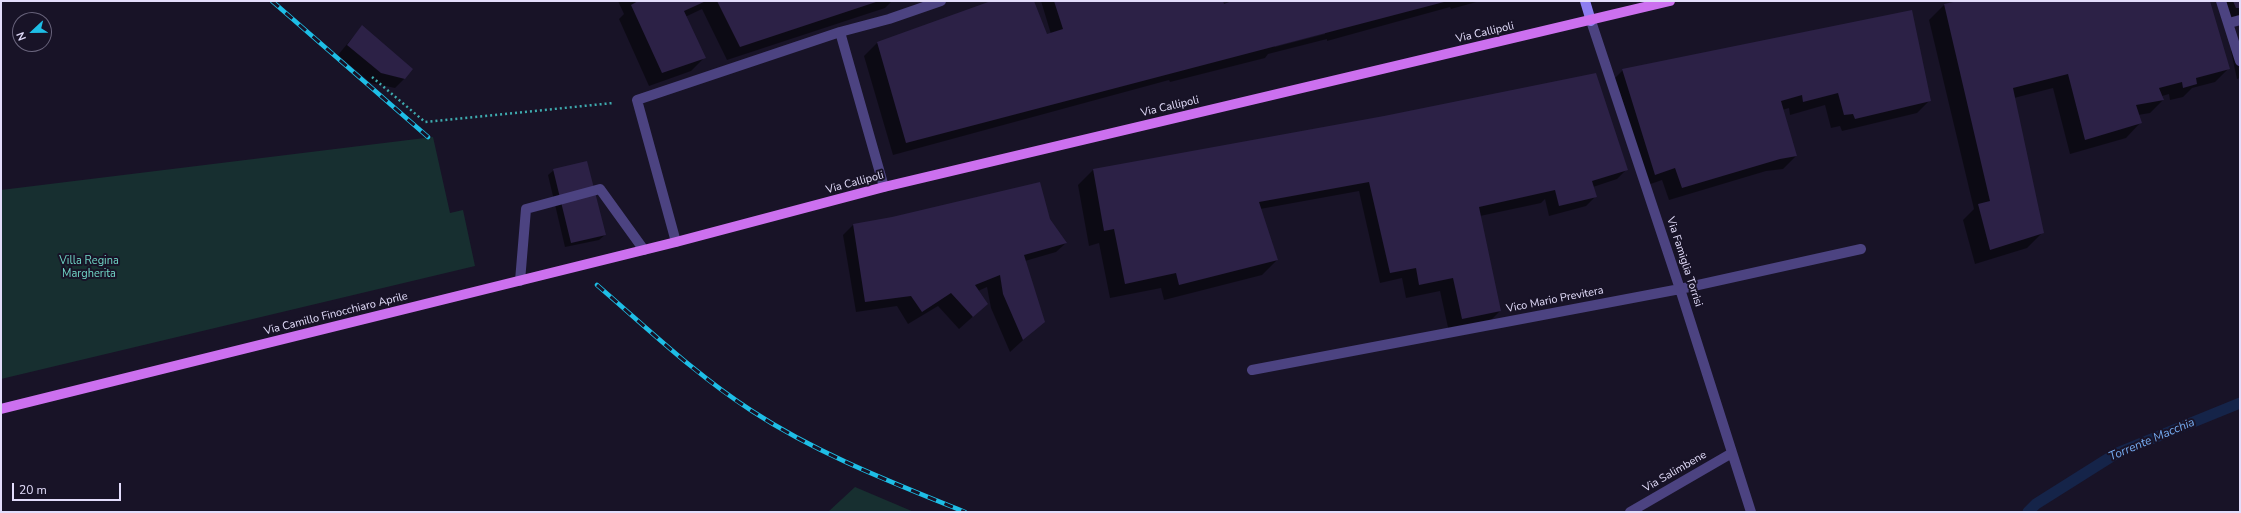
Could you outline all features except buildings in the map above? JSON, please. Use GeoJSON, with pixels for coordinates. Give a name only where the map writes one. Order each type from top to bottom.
{"type":"FeatureCollection","features":[{"type":"Feature","properties":{"kind":"main road","name":"Via Callipoli"},"geometry":{"type":"LineString","coordinates":[[676,242],[884,187],[1591,21],[1670,1]]}},
{"type":"Feature","properties":{"kind":"main road","name":"Via Camillo Finocchiaro Aprile"},"geometry":{"type":"LineString","coordinates":[[1,409],[676,242]]}},
{"type":"Feature","properties":{"kind":"street"},"geometry":{"type":"LineString","coordinates":[[676,242],[637,100],[840,32],[889,19],[941,1]]}},
{"type":"Feature","properties":{"kind":"street"},"geometry":{"type":"LineString","coordinates":[[1584,1],[1591,21]]}},
{"type":"Feature","properties":{"kind":"street"},"geometry":{"type":"LineString","coordinates":[[2221,1],[2240,61]]}},
{"type":"Feature","properties":{"kind":"street"},"geometry":{"type":"LineString","coordinates":[[2229,23],[2240,20]]}},
{"type":"Feature","properties":{"kind":"street","name":"Via Famiglia Torrisi"},"geometry":{"type":"LineString","coordinates":[[1591,21],[1680,289],[1751,512]]}},
{"type":"Feature","properties":{"kind":"street"},"geometry":{"type":"LineString","coordinates":[[840,32],[884,187]]}},
{"type":"Feature","properties":{"kind":"street"},"geometry":{"type":"LineString","coordinates":[[520,281],[526,209],[600,189],[644,250]]}},
{"type":"Feature","properties":{"kind":"street","name":"Vico Mario Previtera"},"geometry":{"type":"LineString","coordinates":[[1252,370],[1680,289],[1861,249]]}},
{"type":"Feature","properties":{"kind":"street","name":"Via Salimbene"},"geometry":{"type":"LineString","coordinates":[[1630,512],[1732,453]]}},
{"type":"Feature","properties":{"kind":"path"},"geometry":{"type":"LineString","coordinates":[[372,76],[425,122],[637,100]]}},
{"type":"Feature","properties":{"kind":"green space","name":"Villa Regina Margherita"},"geometry":{"type":"Polygon","coordinates":[[[433,137],[450,213],[463,210],[475,266],[1,379],[1,190],[433,137]]]}},
{"type":"Feature","properties":{"kind":"green space"},"geometry":{"type":"Polygon","coordinates":[[[855,487],[914,512],[828,512],[855,487]]]}},
{"type":"Feature","properties":{"kind":"waterway","name":"Torrente Macchia"},"geometry":{"type":"LineString","coordinates":[[2028,512],[2036,504],[2117,453],[2240,403]]}},
{"type":"Feature","properties":{"kind":"railway"},"geometry":{"type":"LineString","coordinates":[[272,1],[428,137]]}},
{"type":"Feature","properties":{"kind":"railway"},"geometry":{"type":"LineString","coordinates":[[597,285],[692,367],[752,411],[803,441],[829,454],[882,478],[965,512]]}}]}
